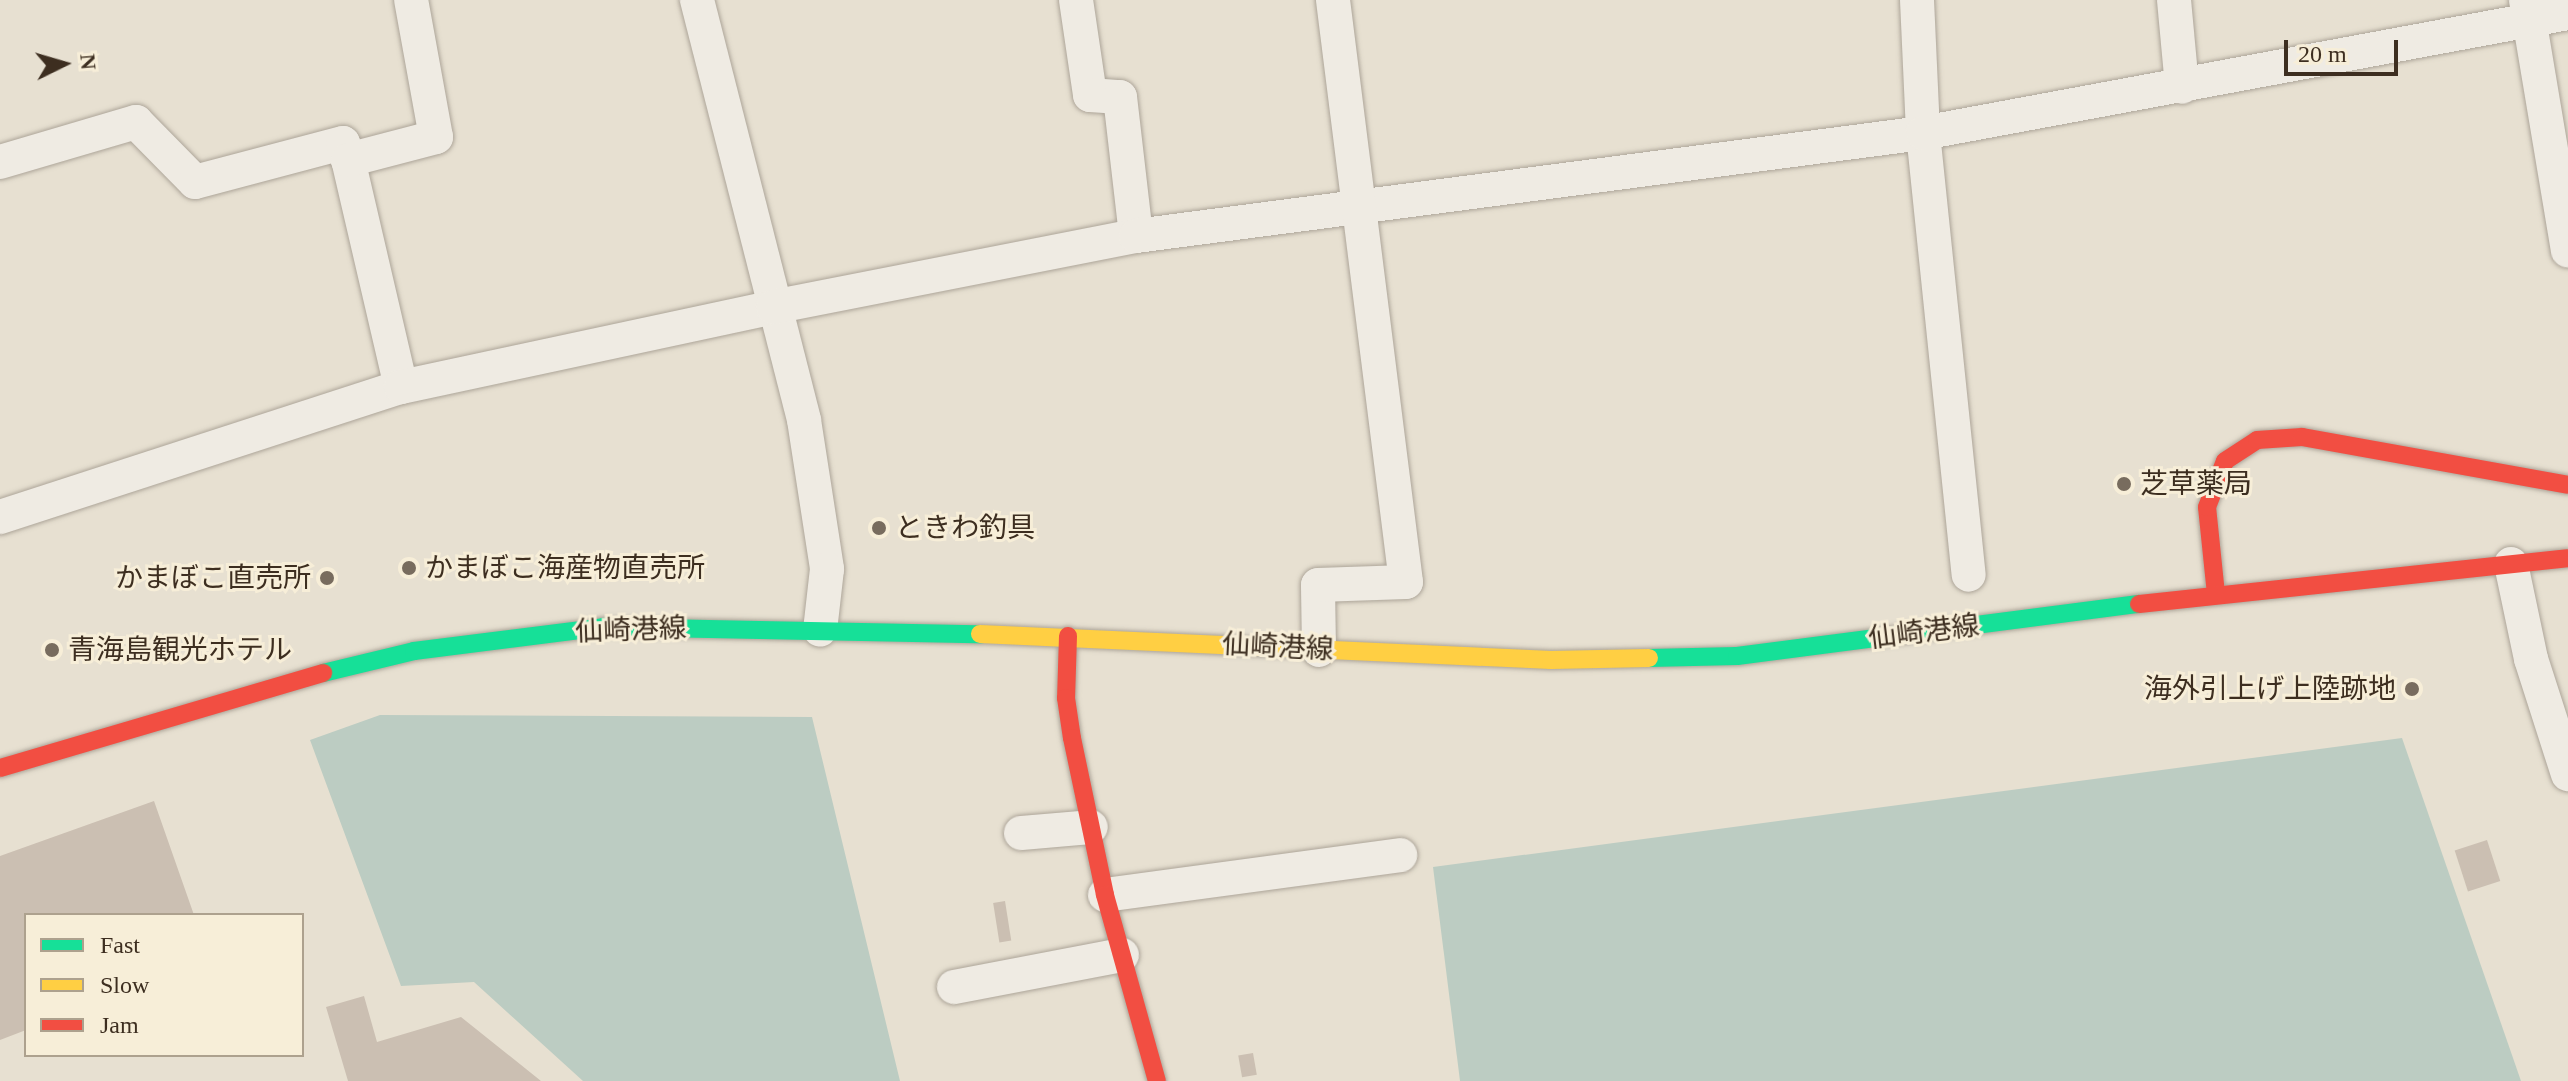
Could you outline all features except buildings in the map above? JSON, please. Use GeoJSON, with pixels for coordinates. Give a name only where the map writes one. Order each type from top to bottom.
{"type":"FeatureCollection","features":[{"type":"Feature","properties":{"kind":"main road"},"geometry":{"type":"LineString","coordinates":[[2216,594],[2207,507],[2225,461],[2257,440],[2302,437],[2568,485]]}},
{"type":"Feature","properties":{"kind":"main road","name":"仙崎港線"},"geometry":{"type":"LineString","coordinates":[[0,768],[239,694],[414,651],[603,627],[1068,636],[1551,660],[1737,656],[2216,594],[2568,558]]}},
{"type":"Feature","properties":{"kind":"main road"},"geometry":{"type":"LineString","coordinates":[[1068,636],[1066,698],[1091,827],[1105,895],[1157,1081]]}},
{"type":"Feature","properties":{"kind":"street"},"geometry":{"type":"LineString","coordinates":[[348,160],[436,137],[411,0]]}},
{"type":"Feature","properties":{"kind":"street"},"geometry":{"type":"LineString","coordinates":[[697,0],[804,420],[827,569],[820,630]]}},
{"type":"Feature","properties":{"kind":"street"},"geometry":{"type":"LineString","coordinates":[[1076,0],[1090,95],[1120,97],[1136,236]]}},
{"type":"Feature","properties":{"kind":"street"},"geometry":{"type":"LineString","coordinates":[[1319,650],[1318,585],[1406,582],[1333,0]]}},
{"type":"Feature","properties":{"kind":"street"},"geometry":{"type":"LineString","coordinates":[[1917,0],[1923,133],[1969,575]]}},
{"type":"Feature","properties":{"kind":"street"},"geometry":{"type":"LineString","coordinates":[[2174,0],[2182,87]]}},
{"type":"Feature","properties":{"kind":"street"},"geometry":{"type":"LineString","coordinates":[[2528,11],[2568,250]]}},
{"type":"Feature","properties":{"kind":"street"},"geometry":{"type":"LineString","coordinates":[[0,517],[401,387],[773,307],[1136,236],[1923,133],[2182,87],[2528,11],[2568,13]]}},
{"type":"Feature","properties":{"kind":"street"},"geometry":{"type":"LineString","coordinates":[[0,162],[136,122],[195,182],[343,143],[401,387]]}},
{"type":"Feature","properties":{"kind":"street"},"geometry":{"type":"LineString","coordinates":[[2511,564],[2531,659],[2568,774]]}},
{"type":"Feature","properties":{"kind":"street"},"geometry":{"type":"LineString","coordinates":[[1021,833],[1091,827]]}},
{"type":"Feature","properties":{"kind":"street"},"geometry":{"type":"LineString","coordinates":[[1105,895],[1400,855]]}},
{"type":"Feature","properties":{"kind":"street"},"geometry":{"type":"LineString","coordinates":[[954,987],[1122,955]]}},
{"type":"Feature","properties":{"kind":"shaded area"},"geometry":{"type":"Polygon","coordinates":[[[380,715],[812,717],[900,1081],[583,1081],[474,982],[401,986],[310,740],[380,715]]]}},
{"type":"Feature","properties":{"kind":"shaded area"},"geometry":{"type":"Polygon","coordinates":[[[2402,738],[2521,1081],[1460,1081],[1433,867],[2402,738]]]}},
{"type":"Feature","properties":{"kind":"traffic: fast"},"geometry":{"type":"LineString","coordinates":[[1649,658],[1737,656],[2139,604]]}},
{"type":"Feature","properties":{"kind":"traffic: fast"},"geometry":{"type":"LineString","coordinates":[[323,673],[414,651],[603,627],[980,634]]}},
{"type":"Feature","properties":{"kind":"traffic: slow"},"geometry":{"type":"LineString","coordinates":[[980,634],[1551,660],[1649,658]]}},
{"type":"Feature","properties":{"kind":"traffic: jam"},"geometry":{"type":"LineString","coordinates":[[2216,594],[2207,507],[2225,461],[2257,440],[2302,437],[2568,485]]}},
{"type":"Feature","properties":{"kind":"traffic: jam"},"geometry":{"type":"LineString","coordinates":[[2139,604],[2568,558]]}},
{"type":"Feature","properties":{"kind":"traffic: jam"},"geometry":{"type":"LineString","coordinates":[[1068,636],[1066,698],[1072,738],[1105,895],[1157,1081]]}},
{"type":"Feature","properties":{"kind":"traffic: jam"},"geometry":{"type":"LineString","coordinates":[[0,768],[323,673]]}},
{"type":"Feature","properties":{"kind":"place","name":"芝草薬局"},"geometry":{"type":"Point","coordinates":[2124,484]}},
{"type":"Feature","properties":{"kind":"place","name":"ときわ釣具"},"geometry":{"type":"Point","coordinates":[879,528]}},
{"type":"Feature","properties":{"kind":"place","name":"かまぼこ海産物直売所"},"geometry":{"type":"Point","coordinates":[409,568]}},
{"type":"Feature","properties":{"kind":"place","name":"かまぼこ直売所"},"geometry":{"type":"Point","coordinates":[327,578]}},
{"type":"Feature","properties":{"kind":"place","name":"青海島観光ホテル"},"geometry":{"type":"Point","coordinates":[52,650]}},
{"type":"Feature","properties":{"kind":"place","name":"海外引上げ上陸跡地"},"geometry":{"type":"Point","coordinates":[2412,689]}}]}
